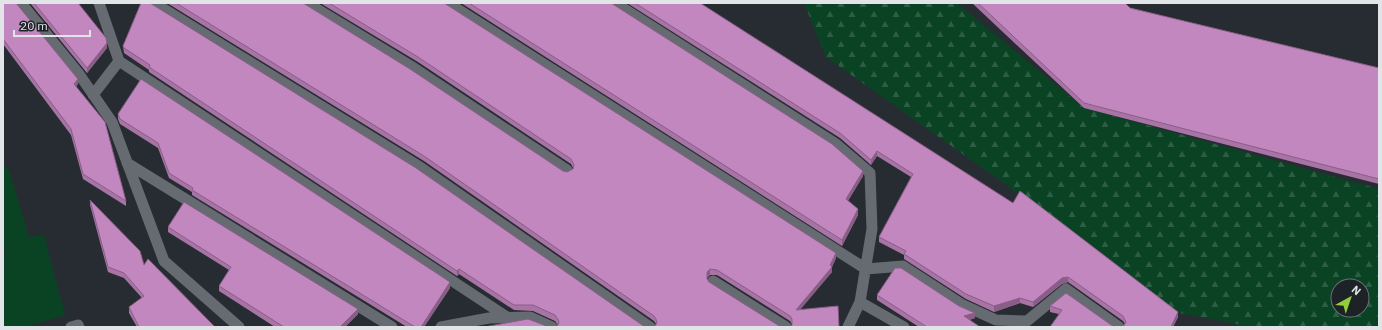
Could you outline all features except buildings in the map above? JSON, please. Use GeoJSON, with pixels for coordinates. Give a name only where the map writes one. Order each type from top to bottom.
{"type":"FeatureCollection","features":[{"type":"Feature","properties":{"kind":"street"},"geometry":{"type":"LineString","coordinates":[[21,3],[79,74],[112,122],[164,261],[239,327]]}},
{"type":"Feature","properties":{"kind":"street"},"geometry":{"type":"LineString","coordinates":[[99,3],[119,61],[507,317]]}},
{"type":"Feature","properties":{"kind":"street"},"geometry":{"type":"LineString","coordinates":[[154,3],[420,167],[650,327]]}},
{"type":"Feature","properties":{"kind":"street"},"geometry":{"type":"LineString","coordinates":[[307,3],[414,68],[567,170]]}},
{"type":"Feature","properties":{"kind":"street"},"geometry":{"type":"LineString","coordinates":[[448,3],[866,269],[903,266],[963,305],[996,320],[1027,321],[1066,290],[1119,327]]}},
{"type":"Feature","properties":{"kind":"street"},"geometry":{"type":"LineString","coordinates":[[615,3],[836,144],[870,173],[872,229],[860,302],[848,327]]}},
{"type":"Feature","properties":{"kind":"street"},"geometry":{"type":"LineString","coordinates":[[93,95],[119,61]]}},
{"type":"Feature","properties":{"kind":"street"},"geometry":{"type":"LineString","coordinates":[[127,163],[392,327]]}},
{"type":"Feature","properties":{"kind":"street"},"geometry":{"type":"LineString","coordinates":[[713,281],[786,327]]}},
{"type":"Feature","properties":{"kind":"street"},"geometry":{"type":"LineString","coordinates":[[860,302],[904,327]]}},
{"type":"Feature","properties":{"kind":"street"},"geometry":{"type":"LineString","coordinates":[[441,327],[489,318],[507,317],[530,317],[552,327]]}},
{"type":"Feature","properties":{"kind":"street"},"geometry":{"type":"LineString","coordinates":[[71,327],[78,325],[79,327]]}},
{"type":"Feature","properties":{"kind":"green space"},"geometry":{"type":"Polygon","coordinates":[[[804,3],[957,3],[1084,108],[1379,189],[1379,327],[1252,327],[1159,309],[1005,184],[826,57],[804,3]]]}},
{"type":"Feature","properties":{"kind":"green space"},"geometry":{"type":"Polygon","coordinates":[[[3,163],[9,170],[29,237],[44,235],[65,315],[26,327],[3,327],[3,258],[6,256],[3,246],[3,163]]]}}]}
